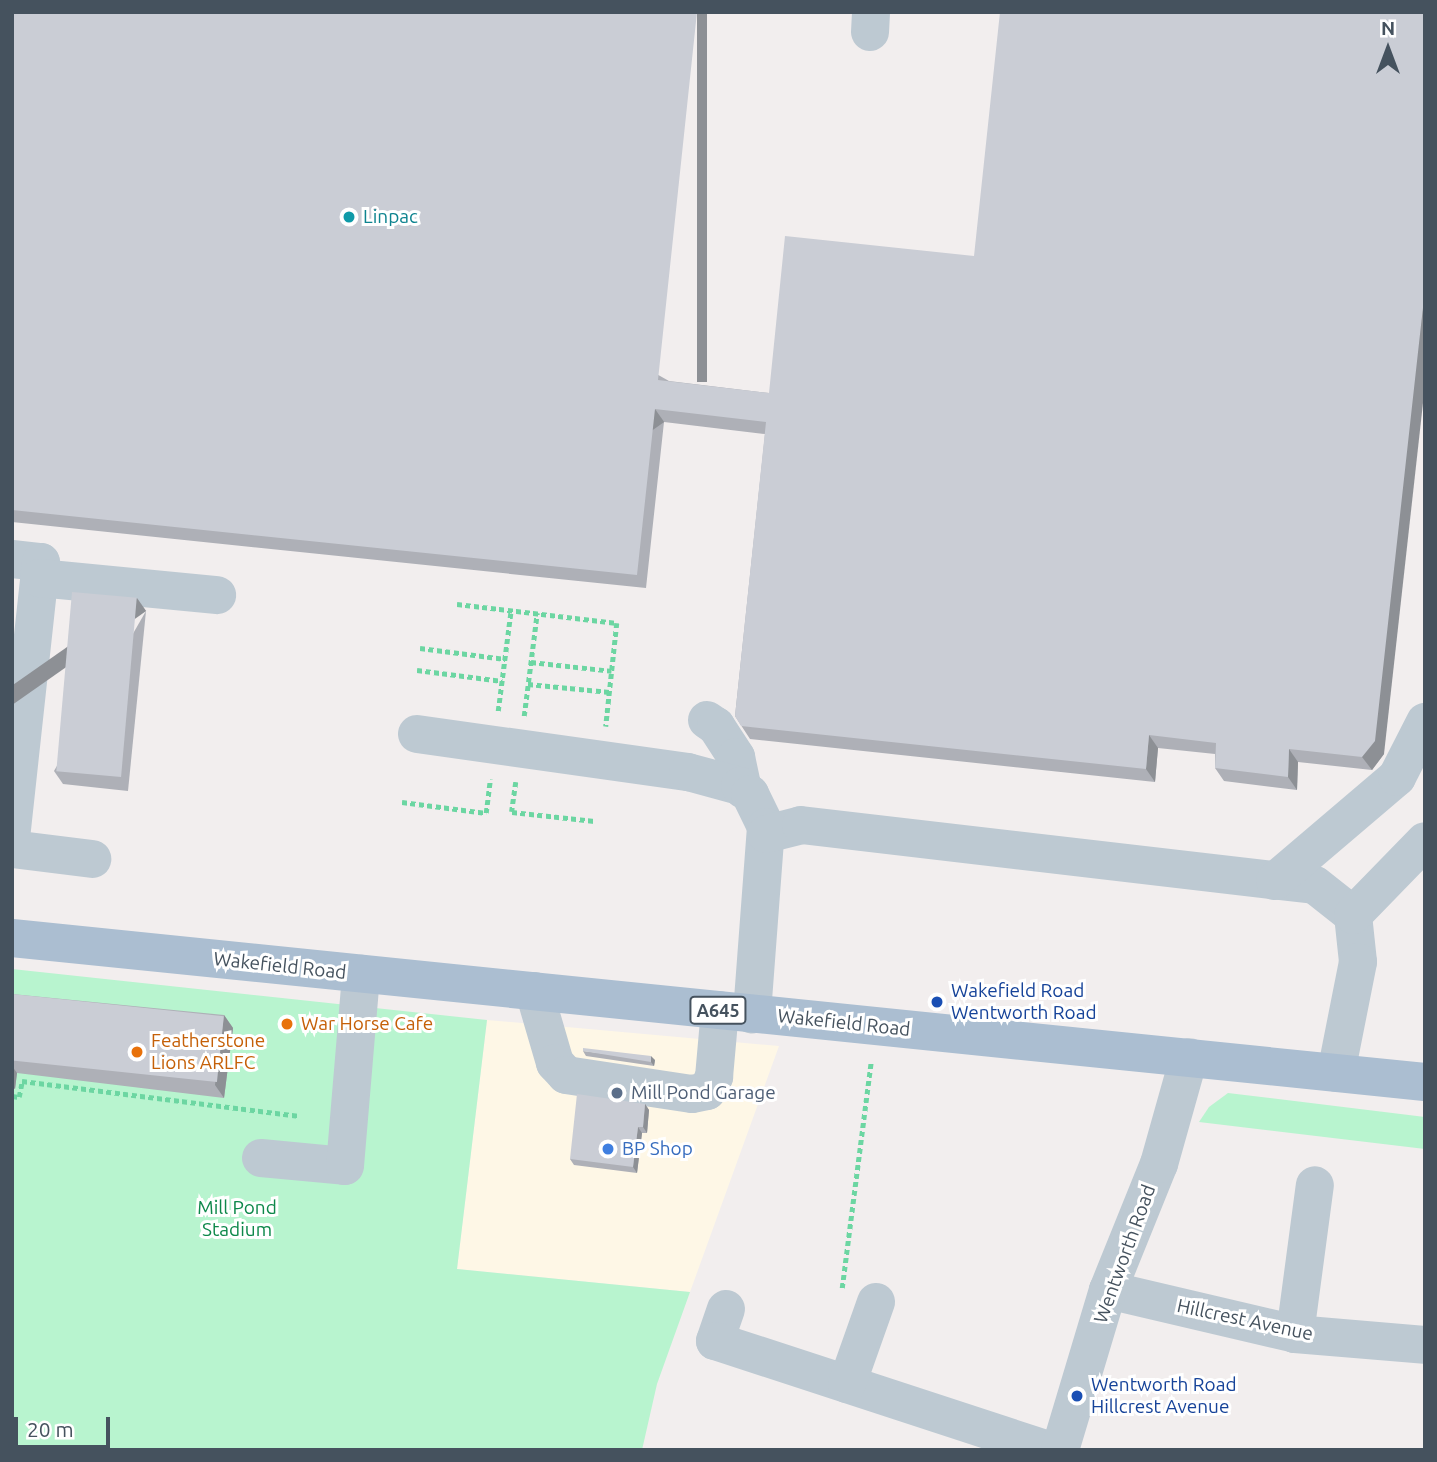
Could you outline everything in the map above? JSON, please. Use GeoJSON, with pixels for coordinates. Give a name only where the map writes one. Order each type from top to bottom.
{"type":"FeatureCollection","features":[{"type":"Feature","properties":{"kind":"main road","name":"Wakefield Road"},"geometry":{"type":"LineString","coordinates":[[12,938],[1425,1082]]}},
{"type":"Feature","properties":{"kind":"street"},"geometry":{"type":"LineString","coordinates":[[12,830],[26,569],[217,595]]}},
{"type":"Feature","properties":{"kind":"street"},"geometry":{"type":"LineString","coordinates":[[707,720],[716,726],[736,757],[743,789]]}},
{"type":"Feature","properties":{"kind":"street"},"geometry":{"type":"LineString","coordinates":[[1275,881],[1397,777],[1425,722]]}},
{"type":"Feature","properties":{"kind":"street"},"geometry":{"type":"LineString","coordinates":[[417,734],[603,757],[710,777],[743,789],[758,804],[766,834],[736,1012],[707,1091],[692,1094],[566,1075],[555,1063],[534,991]]}},
{"type":"Feature","properties":{"kind":"street"},"geometry":{"type":"LineString","coordinates":[[766,834],[801,825],[1315,885],[1353,915],[1358,962],[1335,1073]]}},
{"type":"Feature","properties":{"kind":"street"},"geometry":{"type":"LineString","coordinates":[[1353,915],[1425,841]]}},
{"type":"Feature","properties":{"kind":"street"},"geometry":{"type":"LineString","coordinates":[[12,849],[92,859]]}},
{"type":"Feature","properties":{"kind":"street"},"geometry":{"type":"LineString","coordinates":[[261,1158],[345,1166],[361,974]]}},
{"type":"Feature","properties":{"kind":"street","name":"Wentworth Road"},"geometry":{"type":"LineString","coordinates":[[1059,1450],[1108,1290],[1159,1164],[1189,1057]]}},
{"type":"Feature","properties":{"kind":"street"},"geometry":{"type":"LineString","coordinates":[[1295,1334],[1315,1185]]}},
{"type":"Feature","properties":{"kind":"street","name":"Hillcrest Avenue"},"geometry":{"type":"LineString","coordinates":[[1108,1290],[1295,1334],[1425,1345]]}},
{"type":"Feature","properties":{"kind":"street"},"geometry":{"type":"LineString","coordinates":[[726,1309],[715,1341],[1049,1450]]}},
{"type":"Feature","properties":{"kind":"street"},"geometry":{"type":"LineString","coordinates":[[847,1384],[873,1309]]}},
{"type":"Feature","properties":{"kind":"path"},"geometry":{"type":"LineString","coordinates":[[457,604],[617,623],[603,757]]}},
{"type":"Feature","properties":{"kind":"path"},"geometry":{"type":"LineString","coordinates":[[537,613],[512,812],[595,821]]}},
{"type":"Feature","properties":{"kind":"path"},"geometry":{"type":"LineString","coordinates":[[420,648],[505,659]]}},
{"type":"Feature","properties":{"kind":"path"},"geometry":{"type":"LineString","coordinates":[[531,662],[612,671]]}},
{"type":"Feature","properties":{"kind":"path"},"geometry":{"type":"LineString","coordinates":[[417,670],[502,681]]}},
{"type":"Feature","properties":{"kind":"path"},"geometry":{"type":"LineString","coordinates":[[528,684],[610,692]]}},
{"type":"Feature","properties":{"kind":"path"},"geometry":{"type":"LineString","coordinates":[[873,1309],[840,1306],[876,1026]]}},
{"type":"Feature","properties":{"kind":"path"},"geometry":{"type":"LineString","coordinates":[[12,1096],[19,1097],[22,1081],[298,1116]]}},
{"type":"Feature","properties":{"kind":"shaded area"},"geometry":{"type":"Polygon","coordinates":[[[487,1020],[779,1046],[690,1292],[457,1269],[487,1020]]]}},
{"type":"Feature","properties":{"kind":"green space","name":"Mill Pond Stadium"},"geometry":{"type":"Polygon","coordinates":[[[12,969],[487,1020],[457,1269],[690,1292],[657,1384],[642,1450],[12,1450],[12,969]]]}},
{"type":"Feature","properties":{"kind":"green space"},"geometry":{"type":"Polygon","coordinates":[[[1228,1093],[1425,1117],[1425,1149],[1199,1122],[1209,1107],[1228,1093]]]}},
{"type":"Feature","properties":{"kind":"building"},"geometry":{"type":"Polygon","coordinates":[[[12,12],[697,12],[658,380],[769,393],[785,236],[974,256],[1000,12],[1425,12],[1425,289],[1375,741],[1362,757],[1289,749],[1288,777],[1215,768],[1216,743],[1149,735],[1146,769],[741,726],[735,716],[766,422],[655,409],[637,575],[12,510],[12,12]]]}},
{"type":"Feature","properties":{"kind":"building"},"geometry":{"type":"Polygon","coordinates":[[[72,592],[137,598],[121,777],[56,771],[72,592]]]}},
{"type":"Feature","properties":{"kind":"building","name":"Featherstone Lions ARLFC"},"geometry":{"type":"Polygon","coordinates":[[[12,994],[224,1016],[217,1082],[12,1060],[12,994]]]}},
{"type":"Feature","properties":{"kind":"building"},"geometry":{"type":"Polygon","coordinates":[[[583,1048],[651,1056],[651,1062],[583,1051],[583,1048]]]}},
{"type":"Feature","properties":{"kind":"building"},"geometry":{"type":"Polygon","coordinates":[[[577,1094],[645,1104],[643,1127],[638,1127],[633,1167],[570,1159],[577,1094]]]}},
{"type":"Feature","properties":{"kind":"place","name":"Linpac"},"geometry":{"type":"Point","coordinates":[349,217]}},
{"type":"Feature","properties":{"kind":"place","name":"Wakefield Road Wentworth Road"},"geometry":{"type":"Point","coordinates":[937,1002]}},
{"type":"Feature","properties":{"kind":"place","name":"War Horse Cafe"},"geometry":{"type":"Point","coordinates":[287,1024]}},
{"type":"Feature","properties":{"kind":"place","name":"Featherstone Lions ARLFC"},"geometry":{"type":"Point","coordinates":[137,1052]}},
{"type":"Feature","properties":{"kind":"place","name":"Mill Pond Garage"},"geometry":{"type":"Point","coordinates":[617,1093]}},
{"type":"Feature","properties":{"kind":"place","name":"BP Shop"},"geometry":{"type":"Point","coordinates":[608,1149]}},
{"type":"Feature","properties":{"kind":"place","name":"Wentworth Road Hillcrest Avenue"},"geometry":{"type":"Point","coordinates":[1077,1396]}}]}
